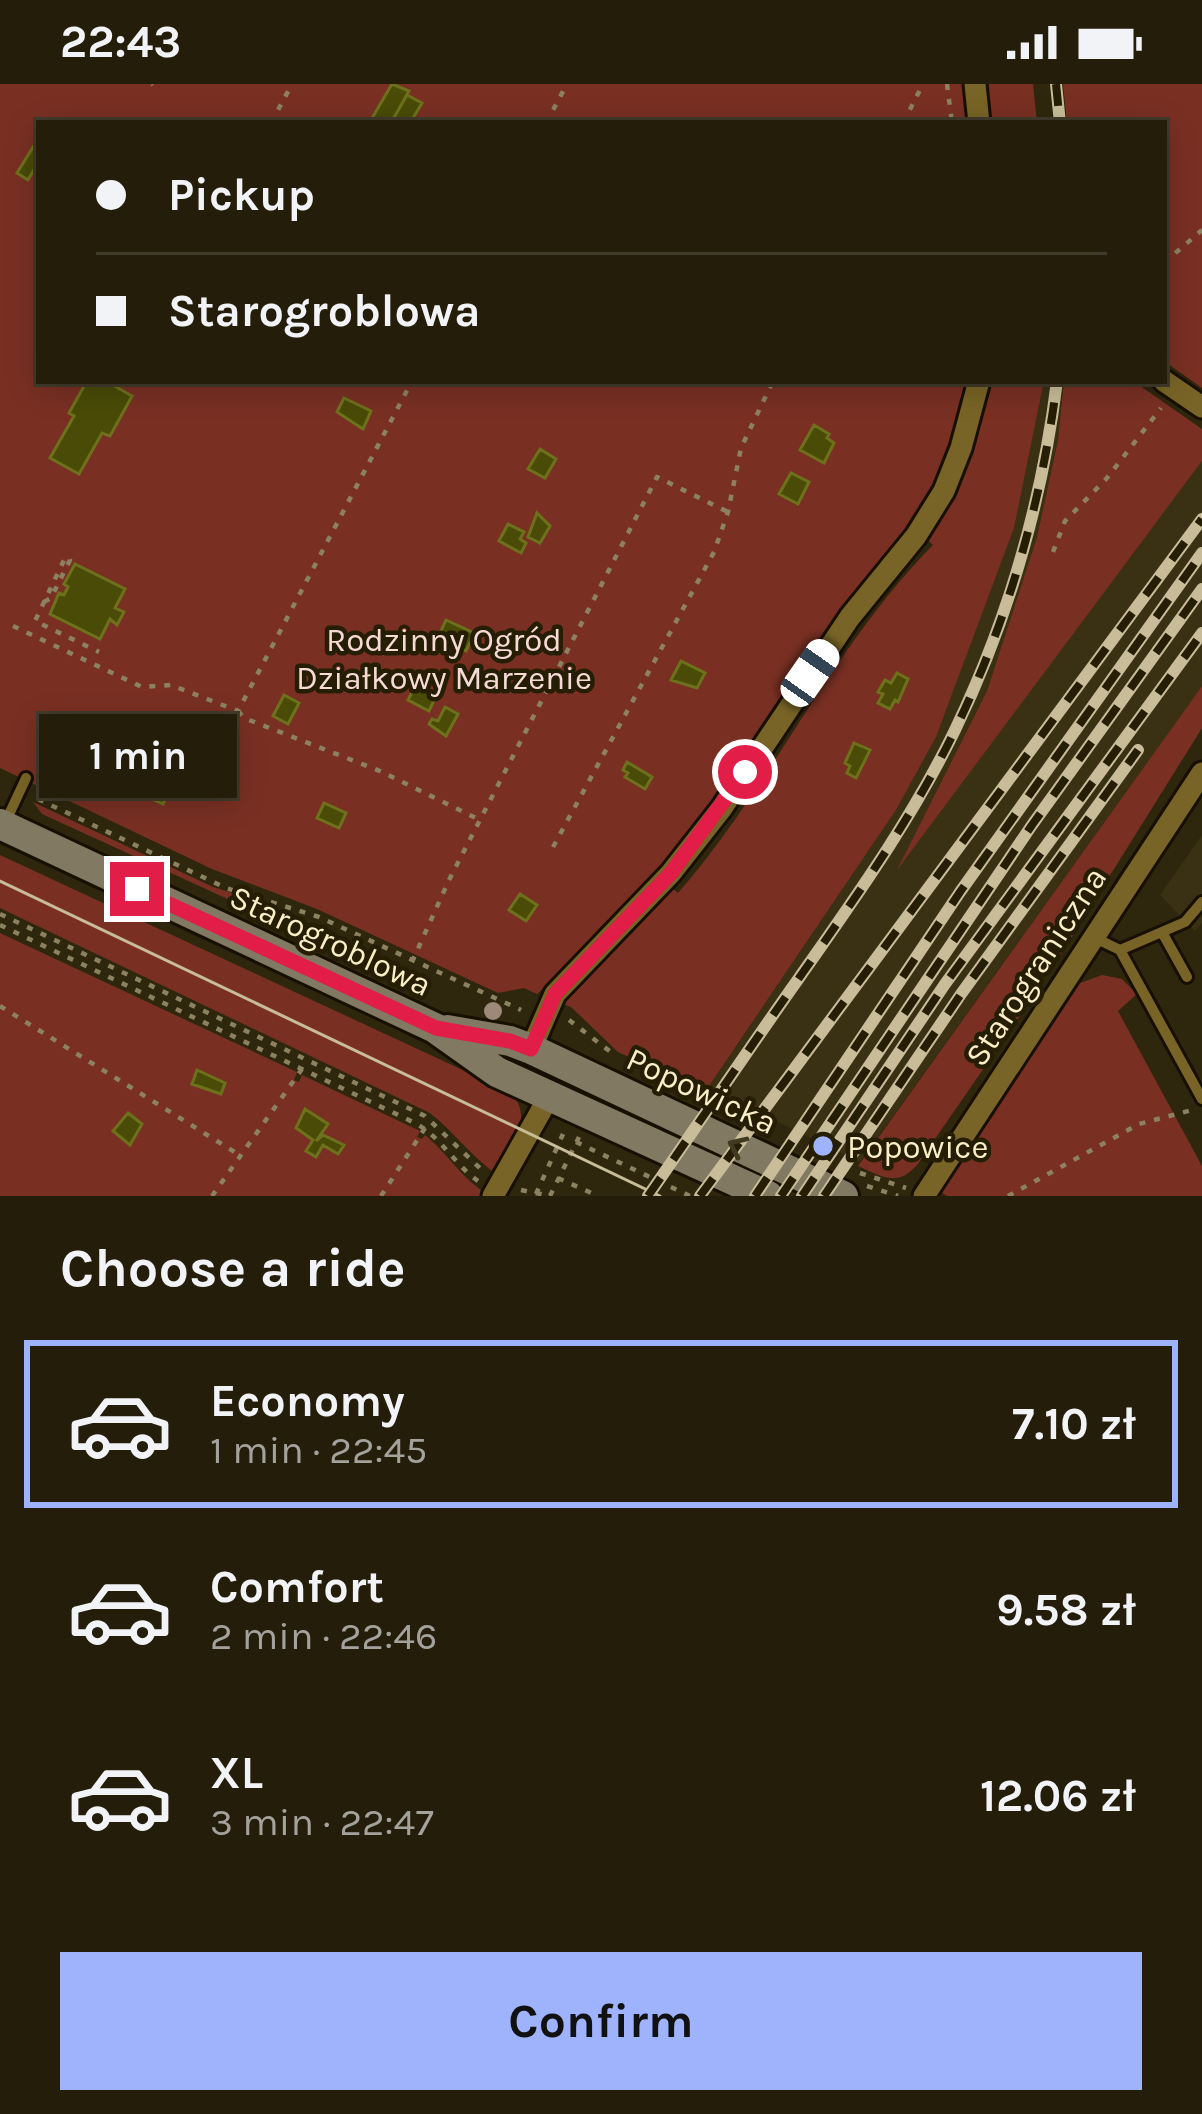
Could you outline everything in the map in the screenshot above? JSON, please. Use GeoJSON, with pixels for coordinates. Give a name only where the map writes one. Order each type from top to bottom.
{"type":"FeatureCollection","features":[{"type":"Feature","properties":{"kind":"street"},"geometry":{"type":"LineString","coordinates":[[975,84],[979,120]]}},
{"type":"Feature","properties":{"kind":"street"},"geometry":{"type":"LineString","coordinates":[[531,1049],[555,994],[657,888],[709,824],[850,616],[916,536],[944,491],[978,384]]}},
{"type":"Feature","properties":{"kind":"street"},"geometry":{"type":"LineString","coordinates":[[1169,384],[1202,407]]}},
{"type":"Feature","properties":{"kind":"street","name":"Starograniczna"},"geometry":{"type":"LineString","coordinates":[[924,1196],[1202,772]]}},
{"type":"Feature","properties":{"kind":"street","name":"Starogroblowa"},"geometry":{"type":"LineString","coordinates":[[2,825],[436,1028],[497,1072],[550,1095]]}},
{"type":"Feature","properties":{"kind":"street","name":"Starogroblowa"},"geometry":{"type":"LineString","coordinates":[[436,1028],[531,1049]]}},
{"type":"Feature","properties":{"kind":"street","name":"Popowicka"},"geometry":{"type":"LineString","coordinates":[[531,1049],[844,1181]]}},
{"type":"Feature","properties":{"kind":"street"},"geometry":{"type":"LineString","coordinates":[[497,1190],[550,1095]]}},
{"type":"Feature","properties":{"kind":"street","name":"Popowicka"},"geometry":{"type":"LineString","coordinates":[[550,1095],[769,1196]]}},
{"type":"Feature","properties":{"kind":"lane"},"geometry":{"type":"LineString","coordinates":[[2,825],[26,778]]}},
{"type":"Feature","properties":{"kind":"lane"},"geometry":{"type":"LineString","coordinates":[[1120,950],[1185,922],[1202,902]]}},
{"type":"Feature","properties":{"kind":"lane"},"geometry":{"type":"LineString","coordinates":[[1163,934],[1187,976]]}},
{"type":"Feature","properties":{"kind":"lane"},"geometry":{"type":"LineString","coordinates":[[1094,937],[1120,950],[1202,1104]]}},
{"type":"Feature","properties":{"kind":"path"},"geometry":{"type":"LineString","coordinates":[[273,120],[292,84]]}},
{"type":"Feature","properties":{"kind":"path"},"geometry":{"type":"LineString","coordinates":[[548,120],[567,84]]}},
{"type":"Feature","properties":{"kind":"path"},"geometry":{"type":"LineString","coordinates":[[905,120],[923,84]]}},
{"type":"Feature","properties":{"kind":"path"},"geometry":{"type":"LineString","coordinates":[[947,84],[952,120]]}},
{"type":"Feature","properties":{"kind":"path"},"geometry":{"type":"LineString","coordinates":[[1167,260],[1202,230]]}},
{"type":"Feature","properties":{"kind":"path"},"geometry":{"type":"LineString","coordinates":[[238,711],[410,384]]}},
{"type":"Feature","properties":{"kind":"path"},"geometry":{"type":"LineString","coordinates":[[553,848],[692,596],[728,512],[741,448],[772,384]]}},
{"type":"Feature","properties":{"kind":"path"},"geometry":{"type":"LineString","coordinates":[[1053,552],[1064,521],[1120,464],[1169,384]]}},
{"type":"Feature","properties":{"kind":"path"},"geometry":{"type":"LineString","coordinates":[[412,962],[449,880],[657,477],[728,512]]}},
{"type":"Feature","properties":{"kind":"path"},"geometry":{"type":"LineString","coordinates":[[44,602],[57,587],[68,557],[44,602],[35,621],[99,652]]}},
{"type":"Feature","properties":{"kind":"path"},"geometry":{"type":"LineString","coordinates":[[13,626],[142,687],[171,686],[238,711],[244,718],[380,771],[482,821]]}},
{"type":"Feature","properties":{"kind":"path"},"geometry":{"type":"LineString","coordinates":[[65,651],[70,638]]}},
{"type":"Feature","properties":{"kind":"path"},"geometry":{"type":"LineString","coordinates":[[19,790],[226,888],[319,917],[510,1005],[524,998],[548,1008],[623,1059]]}},
{"type":"Feature","properties":{"kind":"path"},"geometry":{"type":"LineString","coordinates":[[0,914],[425,1116],[497,1190]]}},
{"type":"Feature","properties":{"kind":"path"},"geometry":{"type":"LineString","coordinates":[[0,926],[425,1128],[460,1168],[497,1190],[550,1196]]}},
{"type":"Feature","properties":{"kind":"path"},"geometry":{"type":"LineString","coordinates":[[0,1006],[241,1156]]}},
{"type":"Feature","properties":{"kind":"path"},"geometry":{"type":"LineString","coordinates":[[212,1196],[302,1069]]}},
{"type":"Feature","properties":{"kind":"path"},"geometry":{"type":"LineString","coordinates":[[1008,1196],[1138,1124],[1202,1104]]}},
{"type":"Feature","properties":{"kind":"path"},"geometry":{"type":"LineString","coordinates":[[536,1194],[563,1134],[582,1109]]}},
{"type":"Feature","properties":{"kind":"path"},"geometry":{"type":"LineString","coordinates":[[381,1196],[425,1128]]}},
{"type":"Feature","properties":{"kind":"path"},"geometry":{"type":"LineString","coordinates":[[575,1141],[690,1196]]}},
{"type":"Feature","properties":{"kind":"path"},"geometry":{"type":"LineString","coordinates":[[558,1178],[598,1196]]}},
{"type":"Feature","properties":{"kind":"path"},"geometry":{"type":"LineString","coordinates":[[844,1181],[924,1196]]}},
{"type":"Feature","properties":{"kind":"shaded area"},"geometry":{"type":"Polygon","coordinates":[[[1043,384],[1064,384],[1058,440],[1037,537],[987,691],[902,861],[1202,461],[1202,686],[860,1162],[708,1088],[896,810],[936,737],[1014,528],[1043,384]]]}},
{"type":"Feature","properties":{"kind":"shaded area"},"geometry":{"type":"Polygon","coordinates":[[[1202,835],[1202,923],[1195,931],[1160,895],[1202,835]]]}},
{"type":"Feature","properties":{"kind":"green space","name":"Rodzinny Ogród Działkowy Marzenie"},"geometry":{"type":"Polygon","coordinates":[[[0,84],[964,84],[968,120],[36,120],[36,384],[968,384],[944,459],[906,529],[811,654],[665,864],[537,994],[524,988],[498,993],[317,909],[212,869],[0,768],[0,84]]]}},
{"type":"Feature","properties":{"kind":"green space"},"geometry":{"type":"Polygon","coordinates":[[[987,84],[1033,84],[1037,120],[991,120],[987,84]]]}},
{"type":"Feature","properties":{"kind":"green space"},"geometry":{"type":"Polygon","coordinates":[[[1063,84],[1202,84],[1202,388],[1167,363],[1167,120],[1067,120],[1063,84]]]}},
{"type":"Feature","properties":{"kind":"green space"},"geometry":{"type":"Polygon","coordinates":[[[985,384],[1043,384],[1014,528],[936,737],[896,810],[705,1092],[618,1052],[563,1004],[672,888],[678,893],[712,851],[863,628],[933,545],[927,539],[947,501],[985,384]]]}},
{"type":"Feature","properties":{"kind":"green space"},"geometry":{"type":"Polygon","coordinates":[[[1064,384],[1137,384],[1202,429],[1202,461],[897,870],[987,691],[1037,537],[1058,440],[1064,384]]]}},
{"type":"Feature","properties":{"kind":"green space"},"geometry":{"type":"Polygon","coordinates":[[[1202,686],[1202,728],[1056,962],[1051,959],[1033,997],[917,1165],[896,1178],[858,1166],[1202,686]]]}},
{"type":"Feature","properties":{"kind":"green space"},"geometry":{"type":"Polygon","coordinates":[[[33,802],[213,887],[276,906],[271,919],[42,814],[33,802]]]}},
{"type":"Feature","properties":{"kind":"green space"},"geometry":{"type":"Polygon","coordinates":[[[0,855],[510,1092],[521,1122],[496,1174],[430,1113],[0,908],[0,855]]]}},
{"type":"Feature","properties":{"kind":"green space"},"geometry":{"type":"Polygon","coordinates":[[[0,933],[297,1072],[294,1080],[299,1082],[302,1075],[420,1131],[417,1137],[425,1135],[485,1193],[0,1196],[0,933]]]}},
{"type":"Feature","properties":{"kind":"green space"},"geometry":{"type":"Polygon","coordinates":[[[1102,975],[1122,979],[1137,994],[1118,1011],[1202,1166],[1202,1196],[947,1196],[941,1192],[1080,983],[1102,975]]]}},
{"type":"Feature","properties":{"kind":"building"},"geometry":{"type":"Polygon","coordinates":[[[392,84],[409,91],[393,120],[371,120],[392,84]]]}},
{"type":"Feature","properties":{"kind":"building"},"geometry":{"type":"Polygon","coordinates":[[[407,95],[422,103],[412,120],[393,120],[407,95]]]}},
{"type":"Feature","properties":{"kind":"building"},"geometry":{"type":"Polygon","coordinates":[[[35,144],[36,166],[28,180],[17,173],[35,144]]]}},
{"type":"Feature","properties":{"kind":"building"},"geometry":{"type":"Polygon","coordinates":[[[85,384],[111,384],[132,396],[110,436],[102,433],[79,474],[50,458],[74,416],[69,413],[85,384]]]}},
{"type":"Feature","properties":{"kind":"building"},"geometry":{"type":"Polygon","coordinates":[[[344,398],[371,411],[363,429],[337,412],[344,398]]]}},
{"type":"Feature","properties":{"kind":"building"},"geometry":{"type":"Polygon","coordinates":[[[814,425],[834,443],[824,463],[800,450],[814,425]]]}},
{"type":"Feature","properties":{"kind":"building"},"geometry":{"type":"Polygon","coordinates":[[[540,449],[556,459],[545,478],[528,469],[540,449]]]}},
{"type":"Feature","properties":{"kind":"building"},"geometry":{"type":"Polygon","coordinates":[[[791,473],[809,482],[798,504],[779,494],[791,473]]]}},
{"type":"Feature","properties":{"kind":"building"},"geometry":{"type":"Polygon","coordinates":[[[537,513],[550,526],[540,543],[528,537],[537,513]]]}},
{"type":"Feature","properties":{"kind":"building"},"geometry":{"type":"Polygon","coordinates":[[[508,524],[524,532],[521,553],[499,541],[508,524]]]}},
{"type":"Feature","properties":{"kind":"building"},"geometry":{"type":"Polygon","coordinates":[[[75,564],[125,589],[115,608],[124,612],[117,625],[110,619],[100,639],[50,614],[59,593],[64,595],[68,587],[64,584],[75,564]]]}},
{"type":"Feature","properties":{"kind":"building"},"geometry":{"type":"Polygon","coordinates":[[[446,620],[474,633],[466,651],[438,637],[446,620]]]}},
{"type":"Feature","properties":{"kind":"building"},"geometry":{"type":"Polygon","coordinates":[[[681,661],[705,673],[697,688],[671,680],[681,661]]]}},
{"type":"Feature","properties":{"kind":"building"},"geometry":{"type":"Polygon","coordinates":[[[897,673],[908,679],[890,709],[878,703],[883,694],[878,692],[897,673]]]}},
{"type":"Feature","properties":{"kind":"building"},"geometry":{"type":"Polygon","coordinates":[[[415,686],[436,696],[429,711],[408,700],[415,686]]]}},
{"type":"Feature","properties":{"kind":"building"},"geometry":{"type":"Polygon","coordinates":[[[284,695],[299,703],[288,724],[273,716],[284,695]]]}},
{"type":"Feature","properties":{"kind":"building"},"geometry":{"type":"Polygon","coordinates":[[[445,707],[458,714],[446,736],[429,724],[432,719],[438,721],[445,707]]]}},
{"type":"Feature","properties":{"kind":"building"},"geometry":{"type":"Polygon","coordinates":[[[854,743],[870,750],[856,778],[847,773],[850,766],[845,763],[854,743]]]}},
{"type":"Feature","properties":{"kind":"building"},"geometry":{"type":"Polygon","coordinates":[[[627,762],[652,777],[645,789],[625,777],[627,762]]]}},
{"type":"Feature","properties":{"kind":"building"},"geometry":{"type":"Polygon","coordinates":[[[146,776],[170,787],[163,804],[139,793],[146,776]]]}},
{"type":"Feature","properties":{"kind":"building"},"geometry":{"type":"Polygon","coordinates":[[[324,803],[346,813],[339,828],[317,818],[324,803]]]}},
{"type":"Feature","properties":{"kind":"building"},"geometry":{"type":"Polygon","coordinates":[[[520,894],[537,905],[526,921],[509,910],[520,894]]]}},
{"type":"Feature","properties":{"kind":"building"},"geometry":{"type":"Polygon","coordinates":[[[197,1070],[225,1083],[221,1094],[192,1084],[197,1070]]]}},
{"type":"Feature","properties":{"kind":"building"},"geometry":{"type":"Polygon","coordinates":[[[305,1109],[328,1124],[316,1141],[323,1135],[344,1145],[338,1154],[323,1145],[316,1157],[306,1151],[313,1140],[296,1128],[305,1109]]]}},
{"type":"Feature","properties":{"kind":"building"},"geometry":{"type":"Polygon","coordinates":[[[128,1113],[142,1124],[130,1145],[113,1131],[128,1113]]]}},
{"type":"Feature","properties":{"kind":"tram line"},"geometry":{"type":"LineString","coordinates":[[0,881],[660,1196]]}},
{"type":"Feature","properties":{"kind":"railway"},"geometry":{"type":"LineString","coordinates":[[1056,84],[1060,120]]}},
{"type":"Feature","properties":{"kind":"railway"},"geometry":{"type":"LineString","coordinates":[[648,1196],[882,857],[955,730],[991,646],[1020,560],[1057,384]]}},
{"type":"Feature","properties":{"kind":"railway"},"geometry":{"type":"LineString","coordinates":[[700,1196],[1202,519]]}},
{"type":"Feature","properties":{"kind":"railway"},"geometry":{"type":"LineString","coordinates":[[755,1196],[960,892],[1202,553]]}},
{"type":"Feature","properties":{"kind":"railway"},"geometry":{"type":"LineString","coordinates":[[781,1196],[1032,825],[1202,589]]}},
{"type":"Feature","properties":{"kind":"railway"},"geometry":{"type":"LineString","coordinates":[[802,1196],[945,984],[1202,633]]}},
{"type":"Feature","properties":{"kind":"railway"},"geometry":{"type":"LineString","coordinates":[[824,1196],[961,994],[1138,750]]}},
{"type":"Feature","properties":{"kind":"place","name":"Popowice"},"geometry":{"type":"Point","coordinates":[823,1146]}},
{"type":"Feature","properties":{"kind":"route"},"geometry":{"type":"LineString","coordinates":[[137,889],[436,1028],[531,1049],[555,994],[671,873],[745,772]]}}]}
